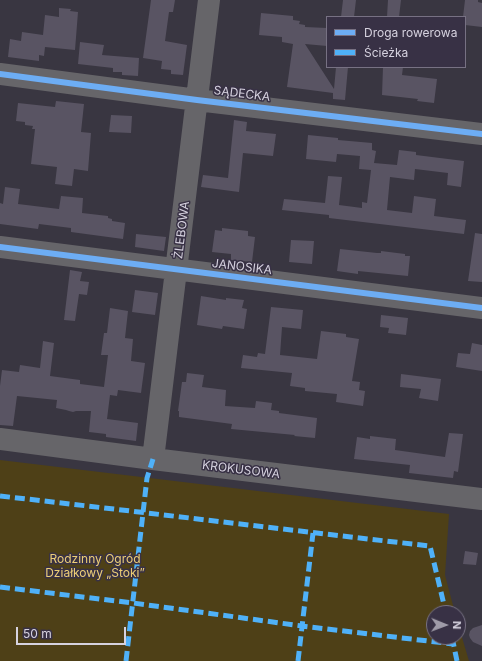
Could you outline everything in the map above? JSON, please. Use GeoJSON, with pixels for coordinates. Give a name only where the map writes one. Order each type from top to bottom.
{"type":"FeatureCollection","features":[{"type":"Feature","properties":{"kind":"street","name":"ŻLEBOWA"},"geometry":{"type":"LineString","coordinates":[[153,459],[209,0]]}},
{"type":"Feature","properties":{"kind":"street","name":"SĄDECKA"},"geometry":{"type":"LineString","coordinates":[[0,74],[197,100],[482,134]]}},
{"type":"Feature","properties":{"kind":"street","name":"JANOSIKA"},"geometry":{"type":"LineString","coordinates":[[0,247],[482,308]]}},
{"type":"Feature","properties":{"kind":"street","name":"KROKUSOWA"},"geometry":{"type":"LineString","coordinates":[[0,439],[482,499]]}},
{"type":"Feature","properties":{"kind":"green space","name":"Rodzinny Ogród Działkowy „Stoki”"},"geometry":{"type":"Polygon","coordinates":[[[0,460],[449,514],[445,575],[453,605],[426,605],[426,645],[464,645],[469,661],[0,661],[0,460]]]}},
{"type":"Feature","properties":{"kind":"building"},"geometry":{"type":"Polygon","coordinates":[[[151,0],[175,0],[173,12],[169,12],[165,41],[187,45],[183,75],[171,74],[171,70],[161,69],[162,61],[143,58],[151,0]]]}},
{"type":"Feature","properties":{"kind":"building"},"geometry":{"type":"Polygon","coordinates":[[[343,0],[356,0],[354,16],[341,16],[343,0]]]}},
{"type":"Feature","properties":{"kind":"building"},"geometry":{"type":"Polygon","coordinates":[[[388,0],[401,0],[399,16],[387,16],[388,0]]]}},
{"type":"Feature","properties":{"kind":"building"},"geometry":{"type":"Polygon","coordinates":[[[465,0],[478,0],[478,2],[482,3],[482,27],[466,25],[466,16],[463,16],[465,0]]]}},
{"type":"Feature","properties":{"kind":"building"},"geometry":{"type":"Polygon","coordinates":[[[59,8],[71,9],[70,11],[78,12],[75,50],[45,47],[44,56],[39,55],[39,61],[8,57],[10,39],[21,41],[22,32],[43,35],[45,15],[59,17],[59,8]]]}},
{"type":"Feature","properties":{"kind":"building"},"geometry":{"type":"Polygon","coordinates":[[[261,13],[293,16],[293,20],[300,21],[299,24],[305,25],[305,27],[326,28],[326,46],[305,44],[334,89],[336,68],[348,68],[345,100],[333,99],[333,93],[287,87],[293,44],[282,42],[282,37],[259,35],[261,13]]]}},
{"type":"Feature","properties":{"kind":"building"},"geometry":{"type":"Polygon","coordinates":[[[80,42],[104,45],[102,55],[139,58],[138,76],[122,75],[122,72],[113,72],[113,68],[78,64],[80,42]]]}},
{"type":"Feature","properties":{"kind":"building"},"geometry":{"type":"Polygon","coordinates":[[[383,68],[403,68],[402,75],[437,79],[434,103],[417,101],[418,99],[382,95],[383,68]]]}},
{"type":"Feature","properties":{"kind":"building"},"geometry":{"type":"Polygon","coordinates":[[[56,101],[84,104],[81,132],[91,133],[88,171],[74,169],[72,186],[55,184],[57,167],[31,164],[35,129],[32,129],[33,126],[25,125],[25,122],[16,121],[18,103],[55,107],[56,101]]]}},
{"type":"Feature","properties":{"kind":"building"},"geometry":{"type":"Polygon","coordinates":[[[111,115],[132,116],[131,133],[109,132],[111,115]]]}},
{"type":"Feature","properties":{"kind":"building"},"geometry":{"type":"Polygon","coordinates":[[[234,120],[247,122],[246,131],[276,134],[273,156],[243,153],[239,192],[201,187],[203,175],[228,178],[234,120]]]}},
{"type":"Feature","properties":{"kind":"building"},"geometry":{"type":"Polygon","coordinates":[[[308,135],[338,138],[338,140],[372,143],[372,150],[376,151],[374,163],[397,165],[399,150],[416,152],[416,155],[464,161],[461,187],[447,185],[448,173],[415,169],[414,180],[390,177],[387,210],[412,213],[414,196],[436,199],[434,216],[466,220],[464,234],[329,218],[329,215],[282,210],[284,199],[325,203],[328,176],[342,177],[339,205],[362,208],[362,202],[367,203],[371,170],[359,169],[360,156],[337,154],[336,162],[306,159],[308,135]]]}},
{"type":"Feature","properties":{"kind":"building"},"geometry":{"type":"Polygon","coordinates":[[[5,187],[20,189],[18,204],[59,209],[61,196],[83,198],[82,213],[108,216],[108,218],[112,219],[112,221],[125,223],[123,239],[71,232],[71,228],[39,224],[38,229],[0,224],[0,203],[3,204],[5,187]]]}},
{"type":"Feature","properties":{"kind":"building"},"geometry":{"type":"Polygon","coordinates":[[[222,228],[248,231],[248,236],[255,237],[252,262],[231,260],[231,254],[212,252],[215,230],[222,231],[222,228]]]}},
{"type":"Feature","properties":{"kind":"building"},"geometry":{"type":"Polygon","coordinates":[[[475,233],[482,234],[482,282],[468,281],[475,233]]]}},
{"type":"Feature","properties":{"kind":"building"},"geometry":{"type":"Polygon","coordinates":[[[136,234],[166,237],[164,251],[135,247],[136,234]]]}},
{"type":"Feature","properties":{"kind":"building"},"geometry":{"type":"Polygon","coordinates":[[[291,240],[314,241],[312,264],[289,262],[291,240]]]}},
{"type":"Feature","properties":{"kind":"building"},"geometry":{"type":"Polygon","coordinates":[[[340,249],[405,254],[405,256],[410,256],[408,276],[358,271],[358,274],[337,271],[340,249]]]}},
{"type":"Feature","properties":{"kind":"building"},"geometry":{"type":"Polygon","coordinates":[[[70,270],[82,272],[80,281],[89,282],[87,295],[79,294],[75,321],[64,320],[70,270]]]}},
{"type":"Feature","properties":{"kind":"building"},"geometry":{"type":"Polygon","coordinates":[[[135,290],[158,293],[155,315],[132,312],[135,290]]]}},
{"type":"Feature","properties":{"kind":"building"},"geometry":{"type":"Polygon","coordinates":[[[201,296],[226,300],[226,298],[244,300],[242,308],[247,309],[244,329],[223,326],[222,329],[197,325],[201,296]]]}},
{"type":"Feature","properties":{"kind":"building"},"geometry":{"type":"Polygon","coordinates":[[[271,307],[303,310],[301,329],[282,327],[280,355],[317,359],[321,331],[346,334],[346,337],[359,339],[352,381],[360,382],[359,390],[365,391],[363,406],[336,402],[337,394],[305,391],[305,388],[290,386],[292,373],[241,368],[243,355],[257,357],[258,353],[265,354],[271,307]]]}},
{"type":"Feature","properties":{"kind":"building"},"geometry":{"type":"Polygon","coordinates":[[[110,308],[128,311],[125,338],[133,339],[131,361],[145,363],[141,393],[118,390],[117,396],[110,395],[107,419],[138,423],[136,441],[106,437],[106,434],[89,432],[91,411],[73,412],[56,408],[57,400],[17,396],[13,426],[0,425],[0,386],[2,370],[19,372],[20,365],[40,368],[43,341],[54,343],[50,376],[80,380],[80,384],[104,387],[108,355],[101,355],[104,333],[107,333],[110,308]]]}},
{"type":"Feature","properties":{"kind":"building"},"geometry":{"type":"Polygon","coordinates":[[[381,315],[408,318],[406,335],[388,333],[389,328],[380,327],[381,315]]]}},
{"type":"Feature","properties":{"kind":"building"},"geometry":{"type":"Polygon","coordinates":[[[472,343],[482,345],[482,371],[456,367],[458,353],[470,354],[472,343]]]}},
{"type":"Feature","properties":{"kind":"building"},"geometry":{"type":"Polygon","coordinates":[[[187,373],[204,375],[202,387],[226,390],[225,406],[255,408],[256,401],[272,403],[271,410],[279,411],[279,413],[317,418],[315,438],[231,429],[232,424],[179,417],[178,411],[182,382],[186,382],[187,373]]]}},
{"type":"Feature","properties":{"kind":"building"},"geometry":{"type":"Polygon","coordinates":[[[401,374],[441,379],[438,401],[419,398],[421,389],[400,387],[401,374]]]}},
{"type":"Feature","properties":{"kind":"building"},"geometry":{"type":"Polygon","coordinates":[[[449,433],[463,434],[458,472],[454,471],[453,478],[409,473],[410,465],[354,459],[357,437],[370,439],[370,436],[396,439],[395,450],[445,457],[449,433]]]}},
{"type":"Feature","properties":{"kind":"building"},"geometry":{"type":"Polygon","coordinates":[[[465,551],[478,553],[476,565],[463,564],[465,551]]]}},
{"type":"Feature","properties":{"kind":"building"},"geometry":{"type":"Polygon","coordinates":[[[482,625],[482,646],[473,642],[469,635],[473,628],[482,625]]]}},
{"type":"Feature","properties":{"kind":"marked path"},"geometry":{"type":"LineString","coordinates":[[126,661],[147,478],[153,459]]}},
{"type":"Feature","properties":{"kind":"marked path"},"geometry":{"type":"LineString","coordinates":[[0,496],[430,546],[444,605]]}},
{"type":"Feature","properties":{"kind":"marked path"},"geometry":{"type":"LineString","coordinates":[[298,661],[313,533]]}},
{"type":"Feature","properties":{"kind":"marked path"},"geometry":{"type":"LineString","coordinates":[[0,587],[426,641]]}},
{"type":"Feature","properties":{"kind":"marked path"},"geometry":{"type":"LineString","coordinates":[[454,645],[457,661]]}},
{"type":"Feature","properties":{"kind":"cycle path"},"geometry":{"type":"LineString","coordinates":[[0,74],[197,100],[482,134]]}},
{"type":"Feature","properties":{"kind":"cycle path"},"geometry":{"type":"LineString","coordinates":[[0,247],[482,308]]}}]}
